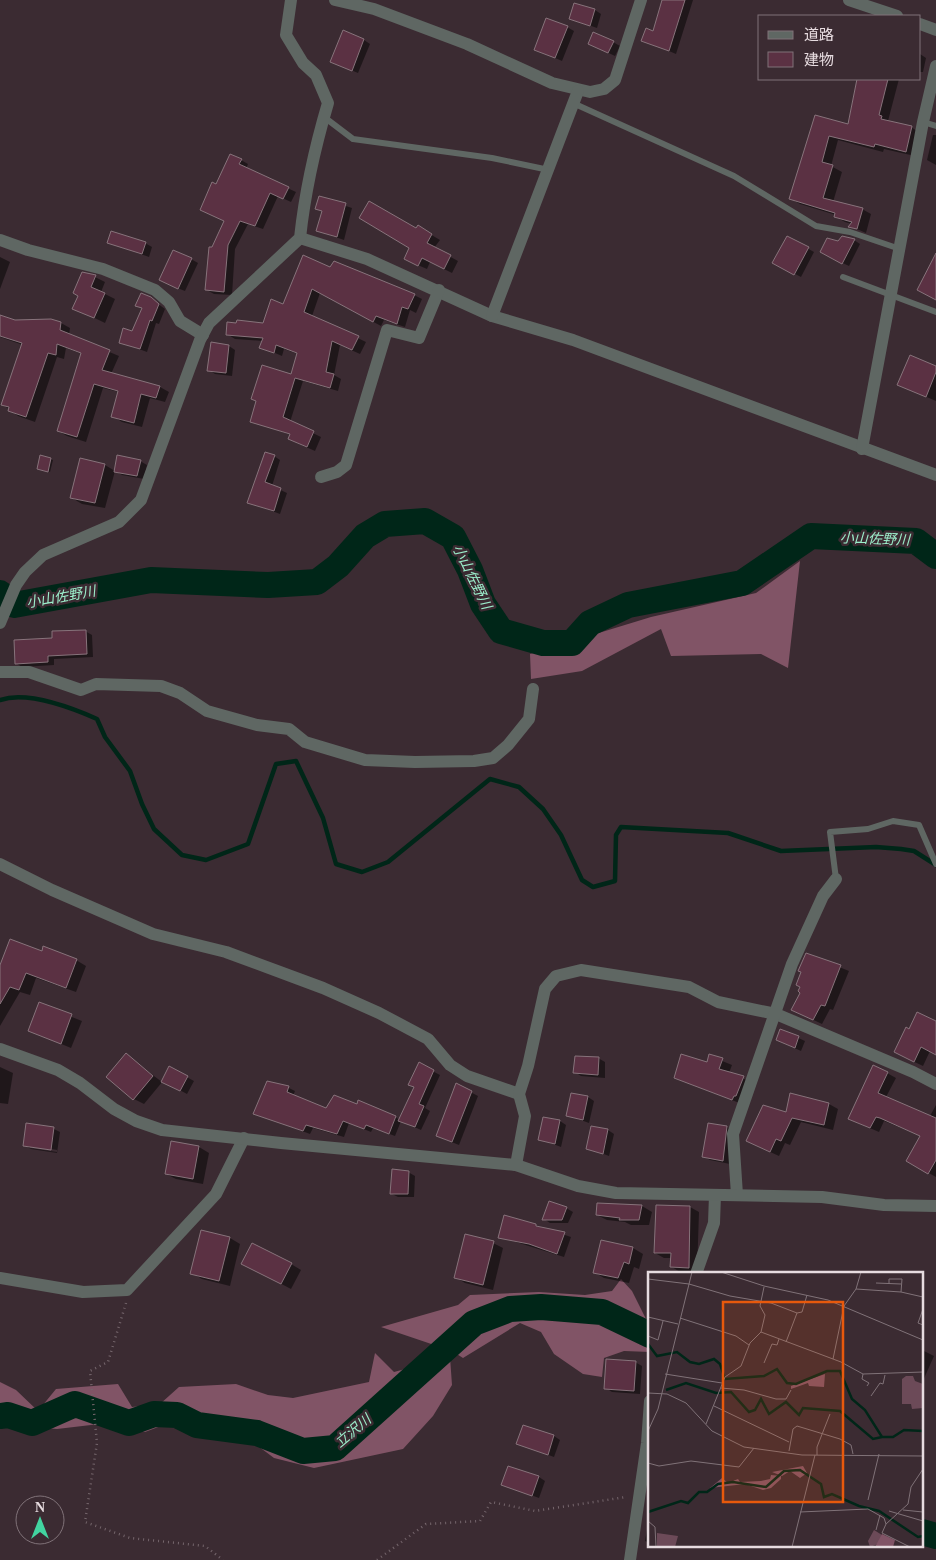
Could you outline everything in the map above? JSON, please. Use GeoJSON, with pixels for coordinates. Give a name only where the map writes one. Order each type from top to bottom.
{"type":"FeatureCollection","features":[{"type":"Feature","properties":{"kind":"street"},"geometry":{"type":"LineString","coordinates":[[0,621],[16,585],[25,572],[43,555],[119,522],[141,500],[202,335],[209,323],[300,238],[305,196],[328,103],[316,76],[303,63],[286,34],[291,0]]}},
{"type":"Feature","properties":{"kind":"street"},"geometry":{"type":"LineString","coordinates":[[335,0],[374,9],[476,48],[552,83],[578,91],[604,89],[615,80],[642,0]]}},
{"type":"Feature","properties":{"kind":"street"},"geometry":{"type":"LineString","coordinates":[[849,0],[894,15]]}},
{"type":"Feature","properties":{"kind":"street"},"geometry":{"type":"LineString","coordinates":[[921,24],[936,30]]}},
{"type":"Feature","properties":{"kind":"street"},"geometry":{"type":"LineString","coordinates":[[862,449],[923,122],[936,66]]}},
{"type":"Feature","properties":{"kind":"street"},"geometry":{"type":"LineString","coordinates":[[492,316],[575,104],[578,91]]}},
{"type":"Feature","properties":{"kind":"street"},"geometry":{"type":"LineString","coordinates":[[300,238],[366,259],[439,290],[492,316],[573,340],[936,475]]}},
{"type":"Feature","properties":{"kind":"street"},"geometry":{"type":"LineString","coordinates":[[0,240],[28,250],[104,269],[155,290],[169,302],[180,321],[202,335]]}},
{"type":"Feature","properties":{"kind":"street"},"geometry":{"type":"LineString","coordinates":[[321,477],[337,472],[346,465],[387,330],[419,338],[439,290]]}},
{"type":"Feature","properties":{"kind":"street"},"geometry":{"type":"LineString","coordinates":[[0,672],[29,672],[81,690],[96,684],[161,686],[180,693],[207,711],[256,725],[289,729],[305,742],[365,760],[415,762],[474,761],[494,758],[508,745],[529,718],[533,690]]}},
{"type":"Feature","properties":{"kind":"street"},"geometry":{"type":"LineString","coordinates":[[0,864],[52,890],[153,934],[226,952],[331,991],[379,1013],[428,1039],[450,1065],[467,1076],[519,1094]]}},
{"type":"Feature","properties":{"kind":"street"},"geometry":{"type":"LineString","coordinates":[[737,1195],[734,1134],[792,964],[823,896],[836,879]]}},
{"type":"Feature","properties":{"kind":"street"},"geometry":{"type":"LineString","coordinates":[[516,1165],[525,1116],[519,1094],[528,1066],[545,989],[556,976],[581,970],[689,987],[718,1002],[776,1014],[904,1068],[936,1084]]}},
{"type":"Feature","properties":{"kind":"street"},"geometry":{"type":"LineString","coordinates":[[0,1049],[58,1070],[80,1083],[114,1109],[136,1121],[162,1130],[516,1165],[578,1186],[616,1193],[822,1197],[884,1204],[936,1206]]}},
{"type":"Feature","properties":{"kind":"street"},"geometry":{"type":"LineString","coordinates":[[0,1278],[83,1292],[127,1290],[216,1194],[244,1138]]}},
{"type":"Feature","properties":{"kind":"street"},"geometry":{"type":"LineString","coordinates":[[697,1272],[714,1223],[715,1195]]}},
{"type":"Feature","properties":{"kind":"street"},"geometry":{"type":"LineString","coordinates":[[630,1560],[640,1494],[648,1420]]}},
{"type":"Feature","properties":{"kind":"lane"},"geometry":{"type":"LineString","coordinates":[[575,104],[734,176],[816,226],[850,232],[900,248]]}},
{"type":"Feature","properties":{"kind":"lane"},"geometry":{"type":"LineString","coordinates":[[324,117],[353,139],[492,158],[549,170]]}},
{"type":"Feature","properties":{"kind":"lane"},"geometry":{"type":"LineString","coordinates":[[923,122],[936,126]]}},
{"type":"Feature","properties":{"kind":"lane"},"geometry":{"type":"LineString","coordinates":[[844,277],[936,312]]}},
{"type":"Feature","properties":{"kind":"lane"},"geometry":{"type":"LineString","coordinates":[[836,879],[830,832],[868,829],[893,821],[919,825],[936,864]]}},
{"type":"Feature","properties":{"kind":"path"},"geometry":{"type":"LineString","coordinates":[[127,1290],[126,1310],[108,1362],[90,1371],[97,1443],[84,1522],[130,1538],[205,1546],[223,1560]]}},
{"type":"Feature","properties":{"kind":"path"},"geometry":{"type":"LineString","coordinates":[[377,1560],[426,1524],[480,1521],[491,1502],[535,1511],[640,1494]]}},
{"type":"Feature","properties":{"kind":"shaded area"},"geometry":{"type":"Polygon","coordinates":[[[800,561],[788,668],[761,654],[671,656],[661,629],[582,671],[531,679],[530,654],[651,617],[756,593],[800,561]]]}},
{"type":"Feature","properties":{"kind":"shaded area"},"geometry":{"type":"Polygon","coordinates":[[[621,1279],[632,1291],[648,1323],[648,1352],[624,1351],[604,1358],[602,1377],[583,1374],[554,1354],[541,1332],[520,1323],[463,1358],[452,1351],[381,1327],[458,1305],[470,1295],[539,1292],[585,1295],[612,1291],[621,1279]]]}},
{"type":"Feature","properties":{"kind":"shaded area"},"geometry":{"type":"Polygon","coordinates":[[[375,1353],[394,1372],[450,1357],[452,1385],[433,1416],[403,1449],[314,1468],[274,1458],[246,1437],[169,1423],[145,1432],[108,1423],[57,1429],[14,1426],[0,1428],[0,1382],[16,1390],[38,1411],[56,1389],[118,1384],[132,1407],[160,1404],[179,1387],[236,1384],[268,1395],[293,1398],[369,1382],[375,1353]]]}},
{"type":"Feature","properties":{"kind":"building"},"geometry":{"type":"Polygon","coordinates":[[[662,0],[685,0],[669,51],[641,41],[646,28],[653,31],[662,0]]]}},
{"type":"Feature","properties":{"kind":"building"},"geometry":{"type":"Polygon","coordinates":[[[574,3],[595,9],[590,26],[569,19],[574,3]]]}},
{"type":"Feature","properties":{"kind":"building"},"geometry":{"type":"Polygon","coordinates":[[[546,18],[568,26],[555,58],[534,50],[546,18]]]}},
{"type":"Feature","properties":{"kind":"building"},"geometry":{"type":"Polygon","coordinates":[[[343,30],[364,39],[352,71],[330,62],[343,30]]]}},
{"type":"Feature","properties":{"kind":"building"},"geometry":{"type":"Polygon","coordinates":[[[593,32],[614,41],[608,53],[588,44],[593,32]]]}},
{"type":"Feature","properties":{"kind":"building"},"geometry":{"type":"Polygon","coordinates":[[[857,80],[888,80],[879,115],[882,116],[881,119],[912,126],[906,152],[875,144],[874,147],[829,136],[822,162],[833,165],[823,198],[863,208],[857,229],[848,227],[852,222],[834,217],[835,213],[789,199],[815,115],[848,124],[857,80]]]}},
{"type":"Feature","properties":{"kind":"building"},"geometry":{"type":"Polygon","coordinates":[[[230,154],[242,159],[239,164],[289,187],[283,199],[270,193],[255,226],[240,221],[228,245],[224,292],[205,290],[209,247],[212,247],[224,221],[200,210],[212,182],[216,184],[230,154]]]}},
{"type":"Feature","properties":{"kind":"building"},"geometry":{"type":"Polygon","coordinates":[[[319,196],[346,203],[337,237],[316,231],[322,211],[315,209],[319,196]]]}},
{"type":"Feature","properties":{"kind":"building"},"geometry":{"type":"Polygon","coordinates":[[[369,201],[416,228],[418,225],[432,234],[427,243],[451,255],[444,269],[422,258],[418,266],[404,259],[409,248],[359,218],[369,201]]]}},
{"type":"Feature","properties":{"kind":"building"},"geometry":{"type":"Polygon","coordinates":[[[111,231],[146,242],[142,254],[107,243],[111,231]]]}},
{"type":"Feature","properties":{"kind":"building"},"geometry":{"type":"Polygon","coordinates":[[[787,236],[809,247],[794,275],[772,263],[787,236]]]}},
{"type":"Feature","properties":{"kind":"building"},"geometry":{"type":"Polygon","coordinates":[[[842,236],[855,239],[842,264],[820,252],[827,238],[838,241],[842,236]]]}},
{"type":"Feature","properties":{"kind":"building"},"geometry":{"type":"Polygon","coordinates":[[[173,250],[192,258],[178,289],[159,280],[173,250]]]}},
{"type":"Feature","properties":{"kind":"building"},"geometry":{"type":"Polygon","coordinates":[[[936,253],[936,300],[917,290],[936,253]]]}},
{"type":"Feature","properties":{"kind":"building"},"geometry":{"type":"Polygon","coordinates":[[[303,255],[330,267],[334,261],[415,294],[408,309],[402,307],[397,324],[376,316],[373,322],[312,289],[304,312],[359,336],[352,350],[332,341],[326,372],[334,374],[330,388],[295,378],[283,417],[314,431],[307,447],[288,439],[290,434],[250,422],[256,401],[251,399],[262,365],[291,374],[297,353],[276,345],[274,353],[259,348],[263,338],[226,335],[227,322],[236,323],[237,320],[263,323],[271,299],[283,304],[303,255]]]}},
{"type":"Feature","properties":{"kind":"building"},"geometry":{"type":"Polygon","coordinates":[[[82,272],[96,275],[91,287],[105,293],[94,318],[72,309],[78,296],[73,293],[82,272]]]}},
{"type":"Feature","properties":{"kind":"building"},"geometry":{"type":"Polygon","coordinates":[[[141,293],[151,297],[159,304],[152,321],[150,320],[140,349],[119,343],[123,328],[132,331],[142,308],[135,306],[141,293]]]}},
{"type":"Feature","properties":{"kind":"building"},"geometry":{"type":"Polygon","coordinates":[[[0,315],[15,320],[51,319],[61,322],[60,330],[110,350],[102,370],[160,386],[156,398],[141,394],[134,423],[111,417],[118,391],[94,384],[77,437],[57,431],[81,353],[57,344],[56,355],[48,353],[26,417],[8,411],[9,407],[1,405],[22,343],[0,336],[0,315]]]}},
{"type":"Feature","properties":{"kind":"building"},"geometry":{"type":"Polygon","coordinates":[[[211,342],[229,345],[226,373],[207,371],[211,342]]]}},
{"type":"Feature","properties":{"kind":"building"},"geometry":{"type":"Polygon","coordinates":[[[910,355],[936,366],[936,372],[926,397],[897,385],[910,355]]]}},
{"type":"Feature","properties":{"kind":"building"},"geometry":{"type":"Polygon","coordinates":[[[265,452],[275,455],[265,482],[281,488],[274,511],[247,503],[265,452]]]}},
{"type":"Feature","properties":{"kind":"building"},"geometry":{"type":"Polygon","coordinates":[[[40,455],[51,458],[48,472],[37,469],[40,455]]]}},
{"type":"Feature","properties":{"kind":"building"},"geometry":{"type":"Polygon","coordinates":[[[117,455],[141,460],[137,476],[114,472],[117,455]]]}},
{"type":"Feature","properties":{"kind":"building"},"geometry":{"type":"Polygon","coordinates":[[[80,458],[105,464],[95,503],[70,498],[80,458]]]}},
{"type":"Feature","properties":{"kind":"building"},"geometry":{"type":"Polygon","coordinates":[[[86,630],[87,654],[48,656],[48,662],[15,664],[14,640],[52,638],[52,631],[86,630]]]}},
{"type":"Feature","properties":{"kind":"building"},"geometry":{"type":"Polygon","coordinates":[[[10,939],[42,951],[43,946],[77,959],[66,988],[26,973],[19,990],[10,987],[0,1004],[0,965],[10,939]]]}},
{"type":"Feature","properties":{"kind":"building"},"geometry":{"type":"Polygon","coordinates":[[[806,953],[841,965],[825,1006],[821,1005],[813,1020],[791,1010],[800,993],[798,991],[800,987],[796,985],[801,972],[798,971],[806,953]]]}},
{"type":"Feature","properties":{"kind":"building"},"geometry":{"type":"Polygon","coordinates":[[[39,1002],[72,1014],[61,1044],[28,1031],[39,1002]]]}},
{"type":"Feature","properties":{"kind":"building"},"geometry":{"type":"Polygon","coordinates":[[[917,1012],[936,1021],[936,1055],[921,1047],[914,1062],[894,1052],[906,1027],[909,1029],[917,1012]]]}},
{"type":"Feature","properties":{"kind":"building"},"geometry":{"type":"Polygon","coordinates":[[[780,1029],[799,1036],[795,1048],[776,1040],[780,1029]]]}},
{"type":"Feature","properties":{"kind":"building"},"geometry":{"type":"Polygon","coordinates":[[[126,1053],[153,1076],[133,1100],[106,1077],[126,1053]]]}},
{"type":"Feature","properties":{"kind":"building"},"geometry":{"type":"Polygon","coordinates":[[[681,1054],[707,1062],[709,1054],[723,1058],[719,1069],[744,1076],[736,1096],[732,1100],[674,1078],[681,1054]]]}},
{"type":"Feature","properties":{"kind":"building"},"geometry":{"type":"Polygon","coordinates":[[[575,1056],[599,1057],[598,1075],[573,1073],[575,1056]]]}},
{"type":"Feature","properties":{"kind":"building"},"geometry":{"type":"Polygon","coordinates":[[[419,1062],[434,1070],[419,1104],[424,1106],[415,1127],[398,1121],[414,1087],[408,1085],[419,1062]]]}},
{"type":"Feature","properties":{"kind":"building"},"geometry":{"type":"Polygon","coordinates":[[[873,1065],[888,1072],[878,1093],[936,1118],[936,1160],[928,1174],[906,1161],[920,1136],[876,1117],[870,1128],[848,1119],[873,1065]]]}},
{"type":"Feature","properties":{"kind":"building"},"geometry":{"type":"Polygon","coordinates":[[[169,1066],[188,1076],[180,1091],[161,1082],[169,1066]]]}},
{"type":"Feature","properties":{"kind":"building"},"geometry":{"type":"Polygon","coordinates":[[[267,1081],[289,1086],[287,1092],[326,1108],[334,1095],[357,1104],[358,1100],[396,1116],[389,1134],[366,1125],[364,1129],[343,1121],[337,1134],[306,1125],[303,1131],[253,1114],[267,1081]]]}},
{"type":"Feature","properties":{"kind":"building"},"geometry":{"type":"Polygon","coordinates":[[[456,1083],[472,1091],[452,1142],[436,1136],[456,1083]]]}},
{"type":"Feature","properties":{"kind":"building"},"geometry":{"type":"Polygon","coordinates":[[[571,1093],[588,1096],[583,1120],[566,1116],[571,1093]]]}},
{"type":"Feature","properties":{"kind":"building"},"geometry":{"type":"Polygon","coordinates":[[[790,1093],[829,1103],[824,1125],[792,1118],[781,1141],[776,1139],[770,1152],[746,1141],[763,1105],[786,1112],[790,1093]]]}},
{"type":"Feature","properties":{"kind":"building"},"geometry":{"type":"Polygon","coordinates":[[[543,1117],[560,1120],[555,1144],[538,1140],[543,1117]]]}},
{"type":"Feature","properties":{"kind":"building"},"geometry":{"type":"Polygon","coordinates":[[[26,1123],[54,1127],[51,1150],[23,1146],[26,1123]]]}},
{"type":"Feature","properties":{"kind":"building"},"geometry":{"type":"Polygon","coordinates":[[[708,1123],[727,1126],[723,1161],[702,1157],[708,1123]]]}},
{"type":"Feature","properties":{"kind":"building"},"geometry":{"type":"Polygon","coordinates":[[[591,1126],[608,1129],[603,1154],[586,1149],[591,1126]]]}},
{"type":"Feature","properties":{"kind":"building"},"geometry":{"type":"Polygon","coordinates":[[[171,1141],[199,1146],[193,1179],[165,1174],[171,1141]]]}},
{"type":"Feature","properties":{"kind":"building"},"geometry":{"type":"Polygon","coordinates":[[[392,1169],[409,1171],[408,1194],[390,1194],[392,1169]]]}},
{"type":"Feature","properties":{"kind":"building"},"geometry":{"type":"Polygon","coordinates":[[[549,1201],[567,1207],[562,1220],[542,1220],[549,1201]]]}},
{"type":"Feature","properties":{"kind":"building"},"geometry":{"type":"Polygon","coordinates":[[[597,1203],[642,1205],[639,1220],[619,1220],[620,1218],[596,1215],[597,1203]]]}},
{"type":"Feature","properties":{"kind":"building"},"geometry":{"type":"Polygon","coordinates":[[[656,1205],[690,1206],[689,1268],[670,1267],[671,1253],[654,1253],[656,1205]]]}},
{"type":"Feature","properties":{"kind":"building"},"geometry":{"type":"Polygon","coordinates":[[[504,1215],[536,1224],[536,1226],[565,1232],[557,1254],[529,1244],[498,1238],[504,1215]]]}},
{"type":"Feature","properties":{"kind":"building"},"geometry":{"type":"Polygon","coordinates":[[[201,1230],[230,1237],[219,1281],[190,1274],[201,1230]]]}},
{"type":"Feature","properties":{"kind":"building"},"geometry":{"type":"Polygon","coordinates":[[[465,1234],[494,1241],[483,1285],[454,1278],[465,1234]]]}},
{"type":"Feature","properties":{"kind":"building"},"geometry":{"type":"Polygon","coordinates":[[[601,1240],[633,1247],[629,1264],[624,1262],[618,1278],[593,1273],[601,1240]]]}},
{"type":"Feature","properties":{"kind":"building"},"geometry":{"type":"Polygon","coordinates":[[[252,1243],[292,1263],[281,1284],[241,1264],[252,1243]]]}},
{"type":"Feature","properties":{"kind":"building"},"geometry":{"type":"Polygon","coordinates":[[[606,1359],[636,1361],[634,1391],[604,1389],[606,1359]]]}},
{"type":"Feature","properties":{"kind":"building"},"geometry":{"type":"Polygon","coordinates":[[[523,1425],[554,1435],[548,1455],[516,1444],[523,1425]]]}},
{"type":"Feature","properties":{"kind":"building"},"geometry":{"type":"Polygon","coordinates":[[[508,1466],[539,1476],[532,1496],[501,1485],[508,1466]]]}},
{"type":"Feature","properties":{"kind":"waterway","name":"小山佐野川"},"geometry":{"type":"LineString","coordinates":[[0,593],[14,605],[151,580],[268,585],[317,582],[338,566],[365,536],[385,524],[425,521],[453,537],[470,570],[483,604],[501,631],[543,643],[572,643],[590,623],[628,605],[742,583],[811,536],[916,541],[936,556]]}},
{"type":"Feature","properties":{"kind":"waterway"},"geometry":{"type":"LineString","coordinates":[[0,700],[11,698],[36,699],[75,710],[97,719],[105,737],[130,771],[142,804],[154,829],[182,855],[206,860],[248,844],[276,764],[296,761],[323,818],[336,864],[362,872],[388,862],[490,779],[519,787],[543,809],[561,835],[582,880],[593,887],[615,881],[616,835],[621,827],[728,833],[781,851],[876,847],[901,849],[914,851],[936,865]]}},
{"type":"Feature","properties":{"kind":"waterway","name":"立沢川"},"geometry":{"type":"LineString","coordinates":[[0,1416],[8,1415],[32,1423],[75,1404],[129,1423],[154,1414],[177,1415],[197,1425],[257,1433],[303,1451],[335,1448],[474,1323],[510,1309],[541,1307],[602,1312],[648,1334]]}},
{"type":"Feature","properties":{"kind":"waterway","name":"立沢川"},"geometry":{"type":"LineString","coordinates":[[924,1533],[936,1536]]}}]}
